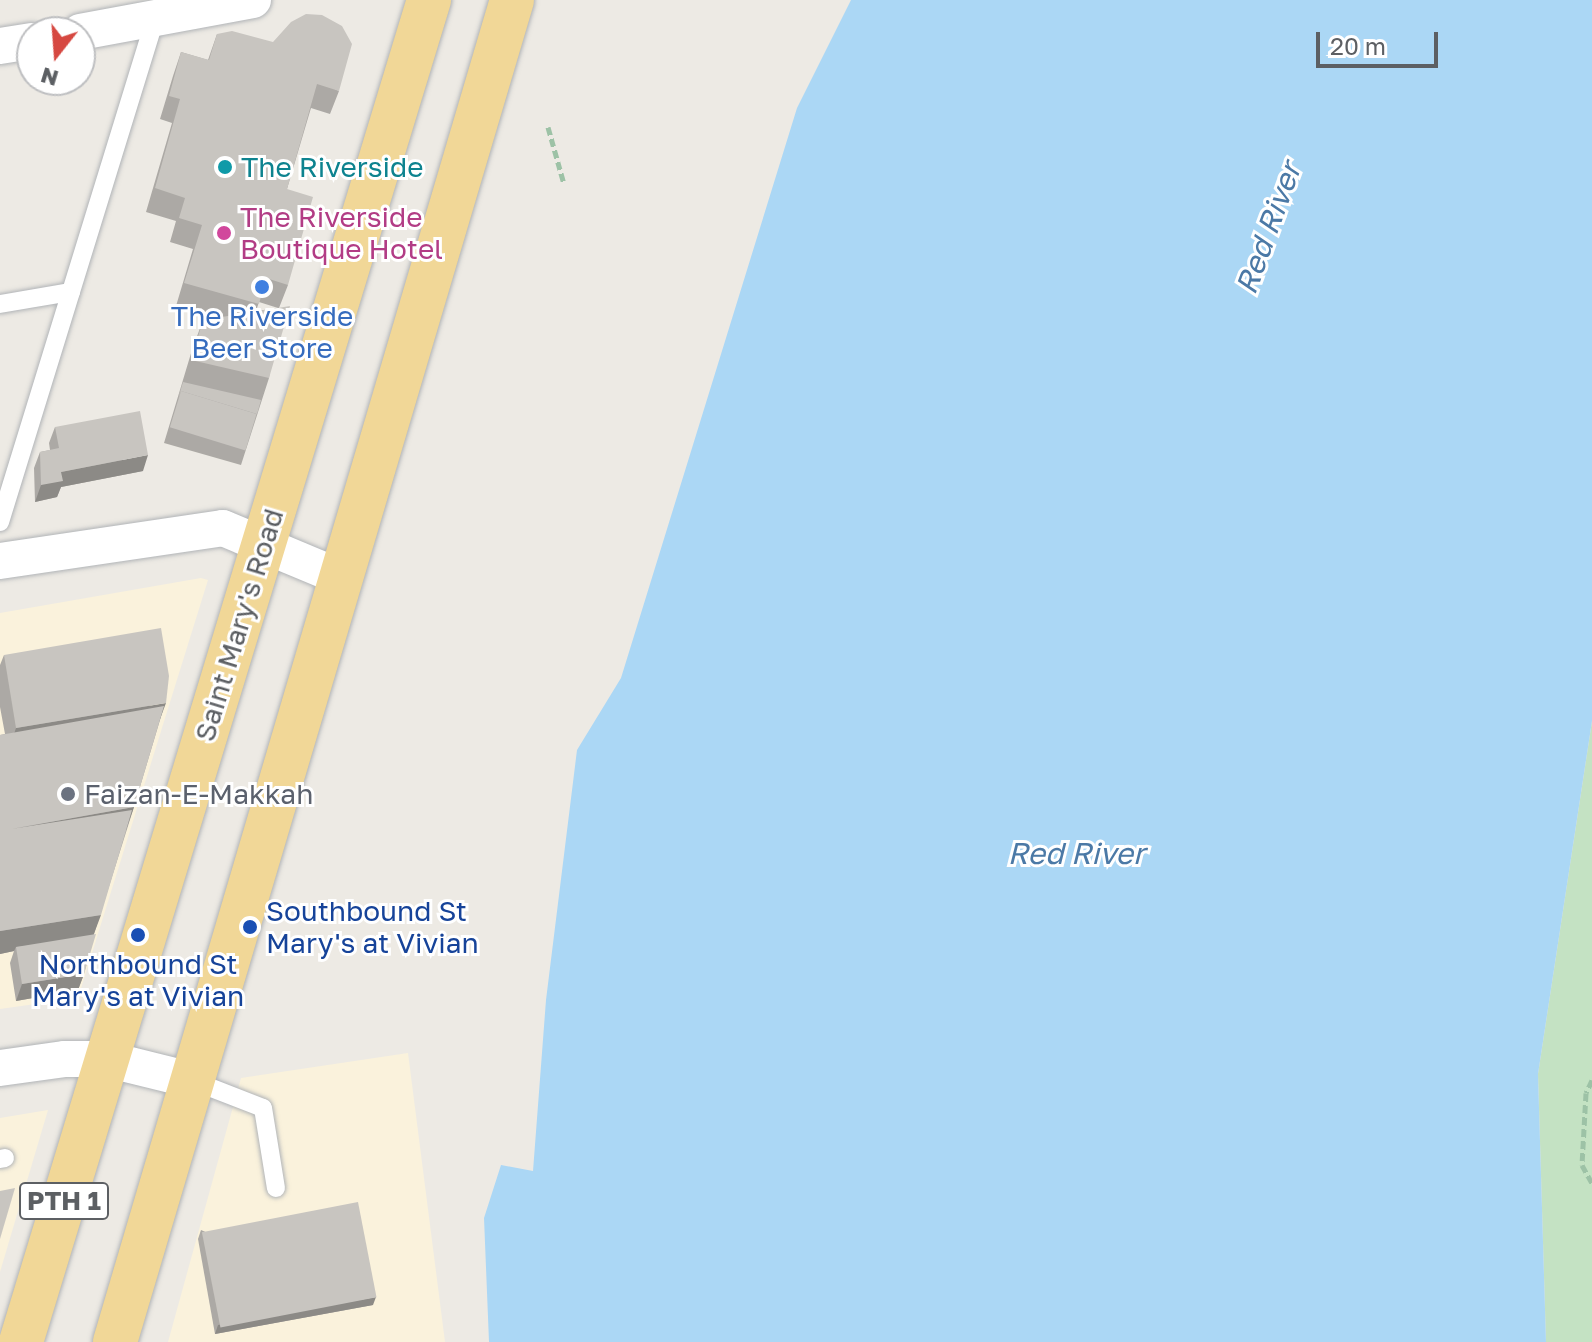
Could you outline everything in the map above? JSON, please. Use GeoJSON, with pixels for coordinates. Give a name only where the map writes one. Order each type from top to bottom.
{"type":"FeatureCollection","features":[{"type":"Feature","properties":{"kind":"highway","name":"Saint Mary's Road"},"geometry":{"type":"LineString","coordinates":[[21,1342],[429,0]]}},
{"type":"Feature","properties":{"kind":"highway","name":"PTH 1"},"geometry":{"type":"LineString","coordinates":[[115,1342],[512,0]]}},
{"type":"Feature","properties":{"kind":"street"},"geometry":{"type":"LineString","coordinates":[[96,27],[158,9],[253,0]]}},
{"type":"Feature","properties":{"kind":"street"},"geometry":{"type":"LineString","coordinates":[[0,561],[223,528],[340,577]]}},
{"type":"Feature","properties":{"kind":"street"},"geometry":{"type":"LineString","coordinates":[[0,1068],[65,1059],[106,1059],[191,1080]]}},
{"type":"Feature","properties":{"kind":"lane"},"geometry":{"type":"LineString","coordinates":[[0,522],[158,9]]}},
{"type":"Feature","properties":{"kind":"lane"},"geometry":{"type":"LineString","coordinates":[[0,304],[71,292]]}},
{"type":"Feature","properties":{"kind":"lane"},"geometry":{"type":"LineString","coordinates":[[191,1080],[263,1108],[276,1188]]}},
{"type":"Feature","properties":{"kind":"path"},"geometry":{"type":"LineString","coordinates":[[548,127],[564,184]]}},
{"type":"Feature","properties":{"kind":"path"},"geometry":{"type":"LineString","coordinates":[[1592,1080],[1586,1093],[1582,1165],[1592,1183]]}},
{"type":"Feature","properties":{"kind":"shaded area"},"geometry":{"type":"Polygon","coordinates":[[[201,578],[208,580],[78,998],[0,1009],[0,613],[201,578]]]}},
{"type":"Feature","properties":{"kind":"shaded area"},"geometry":{"type":"Polygon","coordinates":[[[408,1053],[445,1342],[168,1342],[241,1078],[408,1053]]]}},
{"type":"Feature","properties":{"kind":"shaded area"},"geometry":{"type":"Polygon","coordinates":[[[48,1110],[0,1272],[0,1118],[48,1110]]]}},
{"type":"Feature","properties":{"kind":"green space"},"geometry":{"type":"Polygon","coordinates":[[[1592,721],[1592,1342],[1546,1342],[1538,1074],[1592,721]]]}},
{"type":"Feature","properties":{"kind":"water","name":"Red River"},"geometry":{"type":"Polygon","coordinates":[[[851,0],[1592,0],[1592,721],[1538,1074],[1546,1342],[489,1342],[484,1218],[501,1165],[533,1171],[546,1000],[577,750],[621,678],[797,108],[851,0]]]}},
{"type":"Feature","properties":{"kind":"building","name":"The Riverside"},"geometry":{"type":"Polygon","coordinates":[[[306,14],[322,15],[342,26],[352,44],[339,91],[317,84],[287,189],[313,197],[288,285],[266,278],[259,304],[184,283],[202,225],[179,218],[185,198],[155,188],[180,99],[169,96],[181,52],[209,60],[217,34],[232,31],[273,42],[291,22],[306,14]]]}},
{"type":"Feature","properties":{"kind":"building"},"geometry":{"type":"Polygon","coordinates":[[[290,306],[269,378],[191,360],[203,320],[290,306]]]}},
{"type":"Feature","properties":{"kind":"building"},"geometry":{"type":"Polygon","coordinates":[[[183,382],[261,400],[257,414],[181,391],[178,399],[183,382]]]}},
{"type":"Feature","properties":{"kind":"building"},"geometry":{"type":"Polygon","coordinates":[[[181,391],[257,414],[245,450],[170,427],[181,391]]]}},
{"type":"Feature","properties":{"kind":"building"},"geometry":{"type":"Polygon","coordinates":[[[140,411],[148,455],[61,472],[63,481],[41,485],[40,452],[59,448],[55,427],[140,411]]]}},
{"type":"Feature","properties":{"kind":"building"},"geometry":{"type":"Polygon","coordinates":[[[161,628],[169,676],[166,703],[16,728],[4,655],[161,628]]]}},
{"type":"Feature","properties":{"kind":"building"},"geometry":{"type":"Polygon","coordinates":[[[164,706],[134,807],[11,829],[132,810],[101,915],[0,931],[0,735],[164,706]]]}},
{"type":"Feature","properties":{"kind":"building"},"geometry":{"type":"Polygon","coordinates":[[[96,934],[84,974],[22,984],[16,947],[96,934]]]}},
{"type":"Feature","properties":{"kind":"building"},"geometry":{"type":"Polygon","coordinates":[[[15,1188],[0,1239],[0,1191],[15,1188]]]}},
{"type":"Feature","properties":{"kind":"building"},"geometry":{"type":"Polygon","coordinates":[[[358,1202],[377,1297],[220,1328],[202,1232],[358,1202]]]}},
{"type":"Feature","properties":{"kind":"place","name":"The Riverside"},"geometry":{"type":"Point","coordinates":[225,167]}},
{"type":"Feature","properties":{"kind":"place","name":"The Riverside Boutique Hotel"},"geometry":{"type":"Point","coordinates":[224,233]}},
{"type":"Feature","properties":{"kind":"place","name":"The Riverside Beer Store"},"geometry":{"type":"Point","coordinates":[262,287]}},
{"type":"Feature","properties":{"kind":"place","name":"Faizan-E-Makkah"},"geometry":{"type":"Point","coordinates":[68,794]}},
{"type":"Feature","properties":{"kind":"place","name":"Southbound St Mary's at Vivian"},"geometry":{"type":"Point","coordinates":[250,927]}},
{"type":"Feature","properties":{"kind":"place","name":"Northbound St Mary's at Vivian"},"geometry":{"type":"Point","coordinates":[138,935]}}]}
